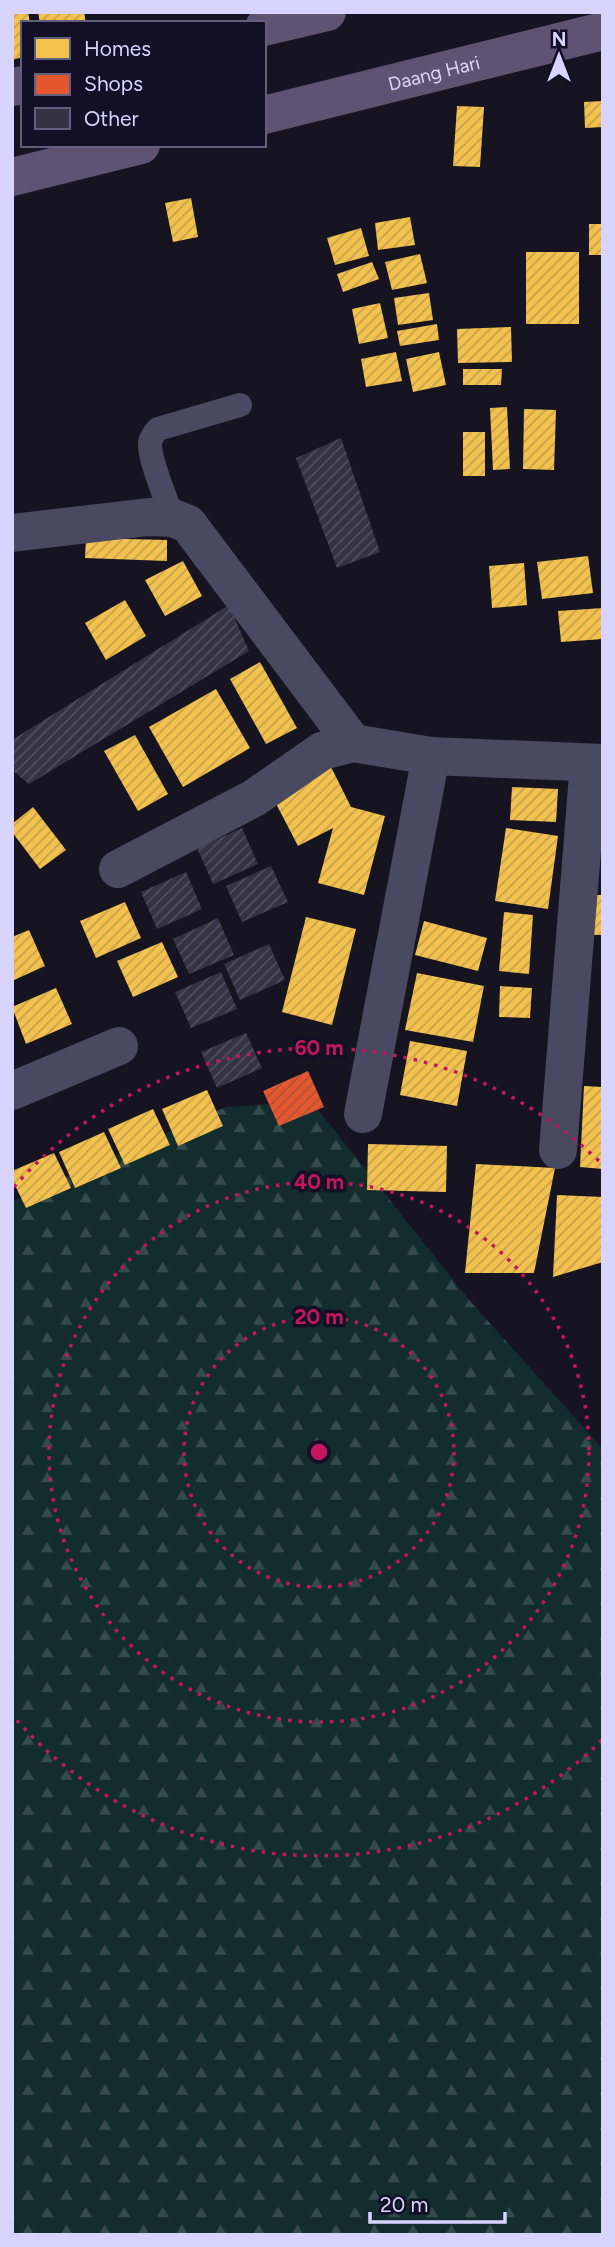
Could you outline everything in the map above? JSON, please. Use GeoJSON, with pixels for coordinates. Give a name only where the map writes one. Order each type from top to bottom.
{"type":"FeatureCollection","features":[{"type":"Feature","properties":{"kind":"main road"},"geometry":{"type":"LineString","coordinates":[[266,27],[327,12]]}},
{"type":"Feature","properties":{"kind":"main road","name":"Daang Hari"},"geometry":{"type":"LineString","coordinates":[[266,114],[603,31]]}},
{"type":"Feature","properties":{"kind":"main road"},"geometry":{"type":"LineString","coordinates":[[12,177],[133,147]]}},
{"type":"Feature","properties":{"kind":"street"},"geometry":{"type":"LineString","coordinates":[[12,533],[149,517],[173,518],[188,524],[353,743]]}},
{"type":"Feature","properties":{"kind":"street"},"geometry":{"type":"LineString","coordinates":[[118,869],[254,798],[322,751],[353,743],[430,756],[596,763],[558,1150]]}},
{"type":"Feature","properties":{"kind":"street"},"geometry":{"type":"LineString","coordinates":[[363,1114],[430,756]]}},
{"type":"Feature","properties":{"kind":"street"},"geometry":{"type":"LineString","coordinates":[[12,1091],[119,1046]]}},
{"type":"Feature","properties":{"kind":"lane"},"geometry":{"type":"LineString","coordinates":[[173,518],[152,454],[150,442],[153,434],[158,429],[240,405]]}},
{"type":"Feature","properties":{"kind":"green space"},"geometry":{"type":"Polygon","coordinates":[[[311,1101],[470,1301],[603,1449],[603,2235],[12,2235],[12,1201],[226,1107],[311,1101]]]}},
{"type":"Feature","properties":{"kind":"building: Homes"},"geometry":{"type":"Polygon","coordinates":[[[12,12],[28,12],[30,21],[21,21],[21,58],[12,60],[12,12]]]}},
{"type":"Feature","properties":{"kind":"building: Homes"},"geometry":{"type":"Polygon","coordinates":[[[38,12],[84,12],[86,21],[40,21],[38,12]]]}},
{"type":"Feature","properties":{"kind":"building: Homes"},"geometry":{"type":"Polygon","coordinates":[[[603,101],[603,127],[585,128],[584,102],[603,101]]]}},
{"type":"Feature","properties":{"kind":"building: Homes"},"geometry":{"type":"Polygon","coordinates":[[[457,106],[484,107],[480,167],[453,166],[457,106]]]}},
{"type":"Feature","properties":{"kind":"building: Homes"},"geometry":{"type":"Polygon","coordinates":[[[191,198],[198,237],[173,242],[165,203],[191,198]]]}},
{"type":"Feature","properties":{"kind":"building: Homes"},"geometry":{"type":"Polygon","coordinates":[[[410,217],[415,245],[378,250],[375,223],[410,217]]]}},
{"type":"Feature","properties":{"kind":"building: Homes"},"geometry":{"type":"Polygon","coordinates":[[[589,224],[603,224],[603,255],[589,255],[589,224]]]}},
{"type":"Feature","properties":{"kind":"building: Homes"},"geometry":{"type":"Polygon","coordinates":[[[361,228],[369,256],[335,265],[327,238],[361,228]]]}},
{"type":"Feature","properties":{"kind":"building: Homes"},"geometry":{"type":"Polygon","coordinates":[[[526,252],[579,252],[579,324],[526,324],[526,252]]]}},
{"type":"Feature","properties":{"kind":"building: Homes"},"geometry":{"type":"Polygon","coordinates":[[[420,254],[427,283],[392,290],[385,262],[420,254]]]}},
{"type":"Feature","properties":{"kind":"building: Homes"},"geometry":{"type":"Polygon","coordinates":[[[372,262],[379,279],[343,292],[337,274],[372,262]]]}},
{"type":"Feature","properties":{"kind":"building: Homes"},"geometry":{"type":"Polygon","coordinates":[[[429,293],[433,320],[398,325],[394,298],[429,293]]]}},
{"type":"Feature","properties":{"kind":"building: Homes"},"geometry":{"type":"Polygon","coordinates":[[[380,303],[388,338],[359,344],[352,309],[380,303]]]}},
{"type":"Feature","properties":{"kind":"building: Homes"},"geometry":{"type":"Polygon","coordinates":[[[437,324],[439,340],[400,346],[397,331],[437,324]]]}},
{"type":"Feature","properties":{"kind":"building: Homes"},"geometry":{"type":"Polygon","coordinates":[[[511,327],[512,362],[458,363],[457,329],[511,327]]]}},
{"type":"Feature","properties":{"kind":"building: Homes"},"geometry":{"type":"Polygon","coordinates":[[[396,352],[402,381],[366,387],[361,359],[396,352]]]}},
{"type":"Feature","properties":{"kind":"building: Homes"},"geometry":{"type":"Polygon","coordinates":[[[439,352],[446,385],[413,392],[406,359],[439,352]]]}},
{"type":"Feature","properties":{"kind":"building: Homes"},"geometry":{"type":"Polygon","coordinates":[[[463,369],[502,369],[501,385],[463,385],[463,369]]]}},
{"type":"Feature","properties":{"kind":"building: Homes"},"geometry":{"type":"Polygon","coordinates":[[[507,407],[510,469],[493,470],[490,408],[507,407]]]}},
{"type":"Feature","properties":{"kind":"building: Homes"},"geometry":{"type":"Polygon","coordinates":[[[524,409],[556,410],[554,470],[523,469],[524,409]]]}},
{"type":"Feature","properties":{"kind":"building: Homes"},"geometry":{"type":"Polygon","coordinates":[[[463,432],[485,432],[485,476],[463,476],[463,432]]]}},
{"type":"Feature","properties":{"kind":"building: Homes"},"geometry":{"type":"Polygon","coordinates":[[[86,538],[167,540],[167,561],[85,558],[86,538]]]}},
{"type":"Feature","properties":{"kind":"building: Homes"},"geometry":{"type":"Polygon","coordinates":[[[588,556],[593,593],[542,599],[537,562],[588,556]]]}},
{"type":"Feature","properties":{"kind":"building: Homes"},"geometry":{"type":"Polygon","coordinates":[[[183,561],[202,596],[165,616],[145,580],[183,561]]]}},
{"type":"Feature","properties":{"kind":"building: Homes"},"geometry":{"type":"Polygon","coordinates":[[[524,563],[527,605],[492,608],[489,566],[524,563]]]}},
{"type":"Feature","properties":{"kind":"building: Homes"},"geometry":{"type":"Polygon","coordinates":[[[125,600],[146,636],[106,660],[85,623],[125,600]]]}},
{"type":"Feature","properties":{"kind":"building: Homes"},"geometry":{"type":"Polygon","coordinates":[[[603,608],[603,639],[561,642],[558,611],[603,608]]]}},
{"type":"Feature","properties":{"kind":"building: Homes"},"geometry":{"type":"Polygon","coordinates":[[[260,662],[297,728],[266,744],[230,679],[260,662]]]}},
{"type":"Feature","properties":{"kind":"building: Homes"},"geometry":{"type":"Polygon","coordinates":[[[216,689],[250,748],[183,787],[149,727],[216,689]]]}},
{"type":"Feature","properties":{"kind":"building: Homes"},"geometry":{"type":"Polygon","coordinates":[[[135,735],[168,794],[138,811],[104,751],[135,735]]]}},
{"type":"Feature","properties":{"kind":"building: Homes"},"geometry":{"type":"Polygon","coordinates":[[[331,767],[351,807],[385,816],[364,895],[318,883],[333,828],[298,846],[272,796],[331,767]]]}},
{"type":"Feature","properties":{"kind":"building: Homes"},"geometry":{"type":"Polygon","coordinates":[[[512,787],[558,789],[556,822],[510,820],[512,787]]]}},
{"type":"Feature","properties":{"kind":"building: Homes"},"geometry":{"type":"Polygon","coordinates":[[[33,807],[66,850],[40,869],[12,832],[12,824],[33,807]]]}},
{"type":"Feature","properties":{"kind":"building: Homes"},"geometry":{"type":"Polygon","coordinates":[[[506,828],[558,836],[548,909],[495,901],[506,828]]]}},
{"type":"Feature","properties":{"kind":"building: Homes"},"geometry":{"type":"Polygon","coordinates":[[[588,895],[603,895],[603,935],[588,935],[588,895]]]}},
{"type":"Feature","properties":{"kind":"building: Homes"},"geometry":{"type":"Polygon","coordinates":[[[125,902],[141,938],[96,958],[80,921],[125,902]]]}},
{"type":"Feature","properties":{"kind":"building: Homes"},"geometry":{"type":"Polygon","coordinates":[[[504,912],[533,915],[529,974],[499,971],[504,912]]]}},
{"type":"Feature","properties":{"kind":"building: Homes"},"geometry":{"type":"Polygon","coordinates":[[[306,917],[356,929],[332,1025],[282,1012],[306,917]]]}},
{"type":"Feature","properties":{"kind":"building: Homes"},"geometry":{"type":"Polygon","coordinates":[[[424,921],[487,938],[478,971],[415,955],[424,921]]]}},
{"type":"Feature","properties":{"kind":"building: Homes"},"geometry":{"type":"Polygon","coordinates":[[[29,930],[45,966],[12,981],[12,937],[29,930]]]}},
{"type":"Feature","properties":{"kind":"building: Homes"},"geometry":{"type":"Polygon","coordinates":[[[162,942],[178,977],[133,997],[117,961],[162,942]]]}},
{"type":"Feature","properties":{"kind":"building: Homes"},"geometry":{"type":"Polygon","coordinates":[[[417,973],[484,986],[473,1042],[405,1030],[417,973]]]}},
{"type":"Feature","properties":{"kind":"building: Homes"},"geometry":{"type":"Polygon","coordinates":[[[500,986],[532,988],[530,1018],[499,1017],[500,986]]]}},
{"type":"Feature","properties":{"kind":"building: Homes"},"geometry":{"type":"Polygon","coordinates":[[[56,988],[72,1024],[26,1044],[12,1007],[56,988]]]}},
{"type":"Feature","properties":{"kind":"building: Homes"},"geometry":{"type":"Polygon","coordinates":[[[410,1041],[467,1051],[457,1106],[400,1095],[410,1041]]]}},
{"type":"Feature","properties":{"kind":"building: Homes"},"geometry":{"type":"Polygon","coordinates":[[[584,1086],[603,1087],[603,1169],[580,1167],[584,1086]]]}},
{"type":"Feature","properties":{"kind":"building: Homes"},"geometry":{"type":"Polygon","coordinates":[[[207,1090],[223,1126],[178,1146],[162,1109],[207,1090]]]}},
{"type":"Feature","properties":{"kind":"building: Homes"},"geometry":{"type":"Polygon","coordinates":[[[153,1109],[170,1145],[125,1165],[108,1129],[153,1109]]]}},
{"type":"Feature","properties":{"kind":"building: Homes"},"geometry":{"type":"Polygon","coordinates":[[[104,1132],[121,1168],[75,1188],[59,1152],[104,1132]]]}},
{"type":"Feature","properties":{"kind":"building: Homes"},"geometry":{"type":"Polygon","coordinates":[[[368,1144],[447,1146],[446,1192],[367,1190],[368,1144]]]}},
{"type":"Feature","properties":{"kind":"building: Homes"},"geometry":{"type":"Polygon","coordinates":[[[54,1153],[71,1188],[26,1208],[12,1179],[12,1171],[54,1153]]]}},
{"type":"Feature","properties":{"kind":"building: Homes"},"geometry":{"type":"Polygon","coordinates":[[[476,1164],[555,1168],[534,1273],[465,1273],[476,1164]]]}},
{"type":"Feature","properties":{"kind":"building: Homes"},"geometry":{"type":"Polygon","coordinates":[[[557,1195],[603,1197],[603,1262],[553,1277],[557,1195]]]}},
{"type":"Feature","properties":{"kind":"building: Shops"},"geometry":{"type":"Polygon","coordinates":[[[308,1071],[324,1107],[279,1126],[263,1091],[308,1071]]]}},
{"type":"Feature","properties":{"kind":"building: Other"},"geometry":{"type":"Polygon","coordinates":[[[341,438],[380,552],[337,568],[296,458],[341,438]]]}},
{"type":"Feature","properties":{"kind":"building: Other"},"geometry":{"type":"Polygon","coordinates":[[[229,605],[249,651],[29,784],[12,770],[12,740],[229,605]]]}},
{"type":"Feature","properties":{"kind":"building: Other"},"geometry":{"type":"Polygon","coordinates":[[[242,828],[258,864],[213,884],[197,848],[242,828]]]}},
{"type":"Feature","properties":{"kind":"building: Other"},"geometry":{"type":"Polygon","coordinates":[[[271,866],[288,902],[242,922],[226,886],[271,866]]]}},
{"type":"Feature","properties":{"kind":"building: Other"},"geometry":{"type":"Polygon","coordinates":[[[186,872],[202,909],[157,929],[141,892],[186,872]]]}},
{"type":"Feature","properties":{"kind":"building: Other"},"geometry":{"type":"Polygon","coordinates":[[[218,918],[234,955],[189,974],[173,939],[218,918]]]}},
{"type":"Feature","properties":{"kind":"building: Other"},"geometry":{"type":"Polygon","coordinates":[[[269,944],[285,980],[240,1000],[224,964],[269,944]]]}},
{"type":"Feature","properties":{"kind":"building: Other"},"geometry":{"type":"Polygon","coordinates":[[[221,972],[237,1009],[191,1028],[175,992],[221,972]]]}},
{"type":"Feature","properties":{"kind":"building: Other"},"geometry":{"type":"Polygon","coordinates":[[[246,1033],[262,1068],[217,1088],[201,1052],[246,1033]]]}}]}
